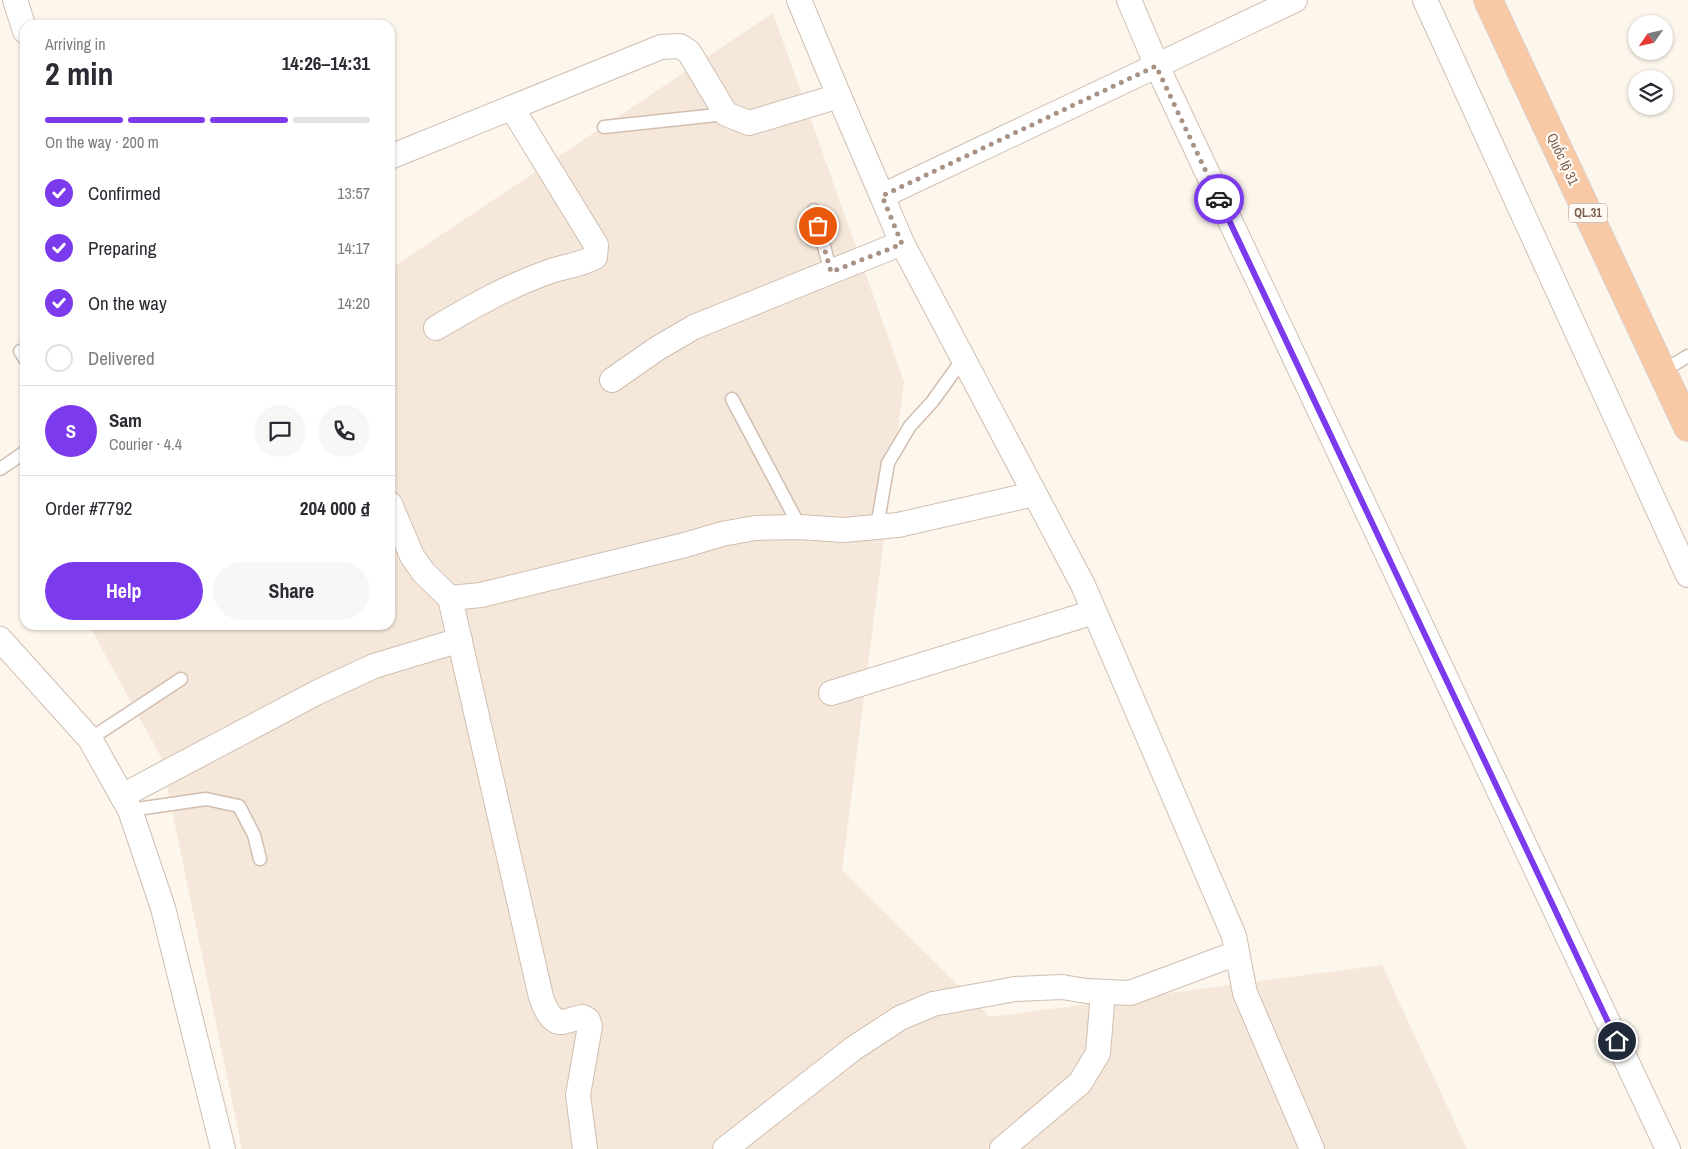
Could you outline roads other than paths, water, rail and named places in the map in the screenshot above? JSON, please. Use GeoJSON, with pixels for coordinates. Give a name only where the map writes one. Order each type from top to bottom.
{"type":"FeatureCollection","features":[{"type":"Feature","properties":{"kind":"highway","name":"Quốc lộ 31"},"geometry":{"type":"LineString","coordinates":[[1488,0],[1688,427]]}},
{"type":"Feature","properties":{"kind":"street"},"geometry":{"type":"LineString","coordinates":[[16,0],[22,20]]}},
{"type":"Feature","properties":{"kind":"street"},"geometry":{"type":"LineString","coordinates":[[800,0],[902,244],[1083,585],[1234,936],[1245,993],[1312,1149]]}},
{"type":"Feature","properties":{"kind":"street"},"geometry":{"type":"LineString","coordinates":[[1129,0],[1156,66],[1668,1149]]}},
{"type":"Feature","properties":{"kind":"street"},"geometry":{"type":"LineString","coordinates":[[882,196],[1295,0]]}},
{"type":"Feature","properties":{"kind":"street"},"geometry":{"type":"LineString","coordinates":[[1425,0],[1688,574]]}},
{"type":"Feature","properties":{"kind":"street"},"geometry":{"type":"LineString","coordinates":[[395,155],[661,48],[680,46],[689,52],[726,114],[749,124],[839,96]]}},
{"type":"Feature","properties":{"kind":"street"},"geometry":{"type":"LineString","coordinates":[[436,328],[475,305],[512,287],[552,270],[585,262],[594,257],[596,245],[512,108]]}},
{"type":"Feature","properties":{"kind":"street"},"geometry":{"type":"LineString","coordinates":[[612,380],[658,348],[694,327],[902,244]]}},
{"type":"Feature","properties":{"kind":"street"},"geometry":{"type":"LineString","coordinates":[[450,598],[481,595],[685,545],[722,534],[755,528],[800,527],[843,530],[898,525],[1034,494]]}},
{"type":"Feature","properties":{"kind":"street"},"geometry":{"type":"LineString","coordinates":[[395,516],[412,556],[424,573],[450,598],[545,1008],[556,1021],[561,1022],[583,1017],[588,1020],[590,1026],[578,1095],[585,1149]]}},
{"type":"Feature","properties":{"kind":"street"},"geometry":{"type":"LineString","coordinates":[[831,693],[1094,612]]}},
{"type":"Feature","properties":{"kind":"street"},"geometry":{"type":"LineString","coordinates":[[0,639],[90,739],[126,803],[162,908],[223,1149]]}},
{"type":"Feature","properties":{"kind":"street"},"geometry":{"type":"LineString","coordinates":[[126,803],[316,692],[374,666],[460,640]]}},
{"type":"Feature","properties":{"kind":"street"},"geometry":{"type":"LineString","coordinates":[[725,1149],[854,1048],[900,1018],[934,1004],[1015,990],[1062,987],[1130,993],[1237,953]]}},
{"type":"Feature","properties":{"kind":"street"},"geometry":{"type":"LineString","coordinates":[[1002,1149],[1080,1083],[1098,1053],[1103,992]]}},
{"type":"Feature","properties":{"kind":"lane"},"geometry":{"type":"LineString","coordinates":[[604,127],[726,114]]}},
{"type":"Feature","properties":{"kind":"lane"},"geometry":{"type":"LineString","coordinates":[[814,210],[831,272]]}},
{"type":"Feature","properties":{"kind":"lane"},"geometry":{"type":"LineString","coordinates":[[1663,371],[1688,356]]}},
{"type":"Feature","properties":{"kind":"lane"},"geometry":{"type":"LineString","coordinates":[[877,527],[888,463],[910,426],[932,402],[964,359]]}},
{"type":"Feature","properties":{"kind":"lane"},"geometry":{"type":"LineString","coordinates":[[732,399],[800,527]]}},
{"type":"Feature","properties":{"kind":"lane"},"geometry":{"type":"LineString","coordinates":[[0,469],[20,455]]}},
{"type":"Feature","properties":{"kind":"lane"},"geometry":{"type":"LineString","coordinates":[[90,739],[181,679]]}},
{"type":"Feature","properties":{"kind":"lane"},"geometry":{"type":"LineString","coordinates":[[126,803],[206,799],[239,806],[254,834],[260,860]]}}]}
